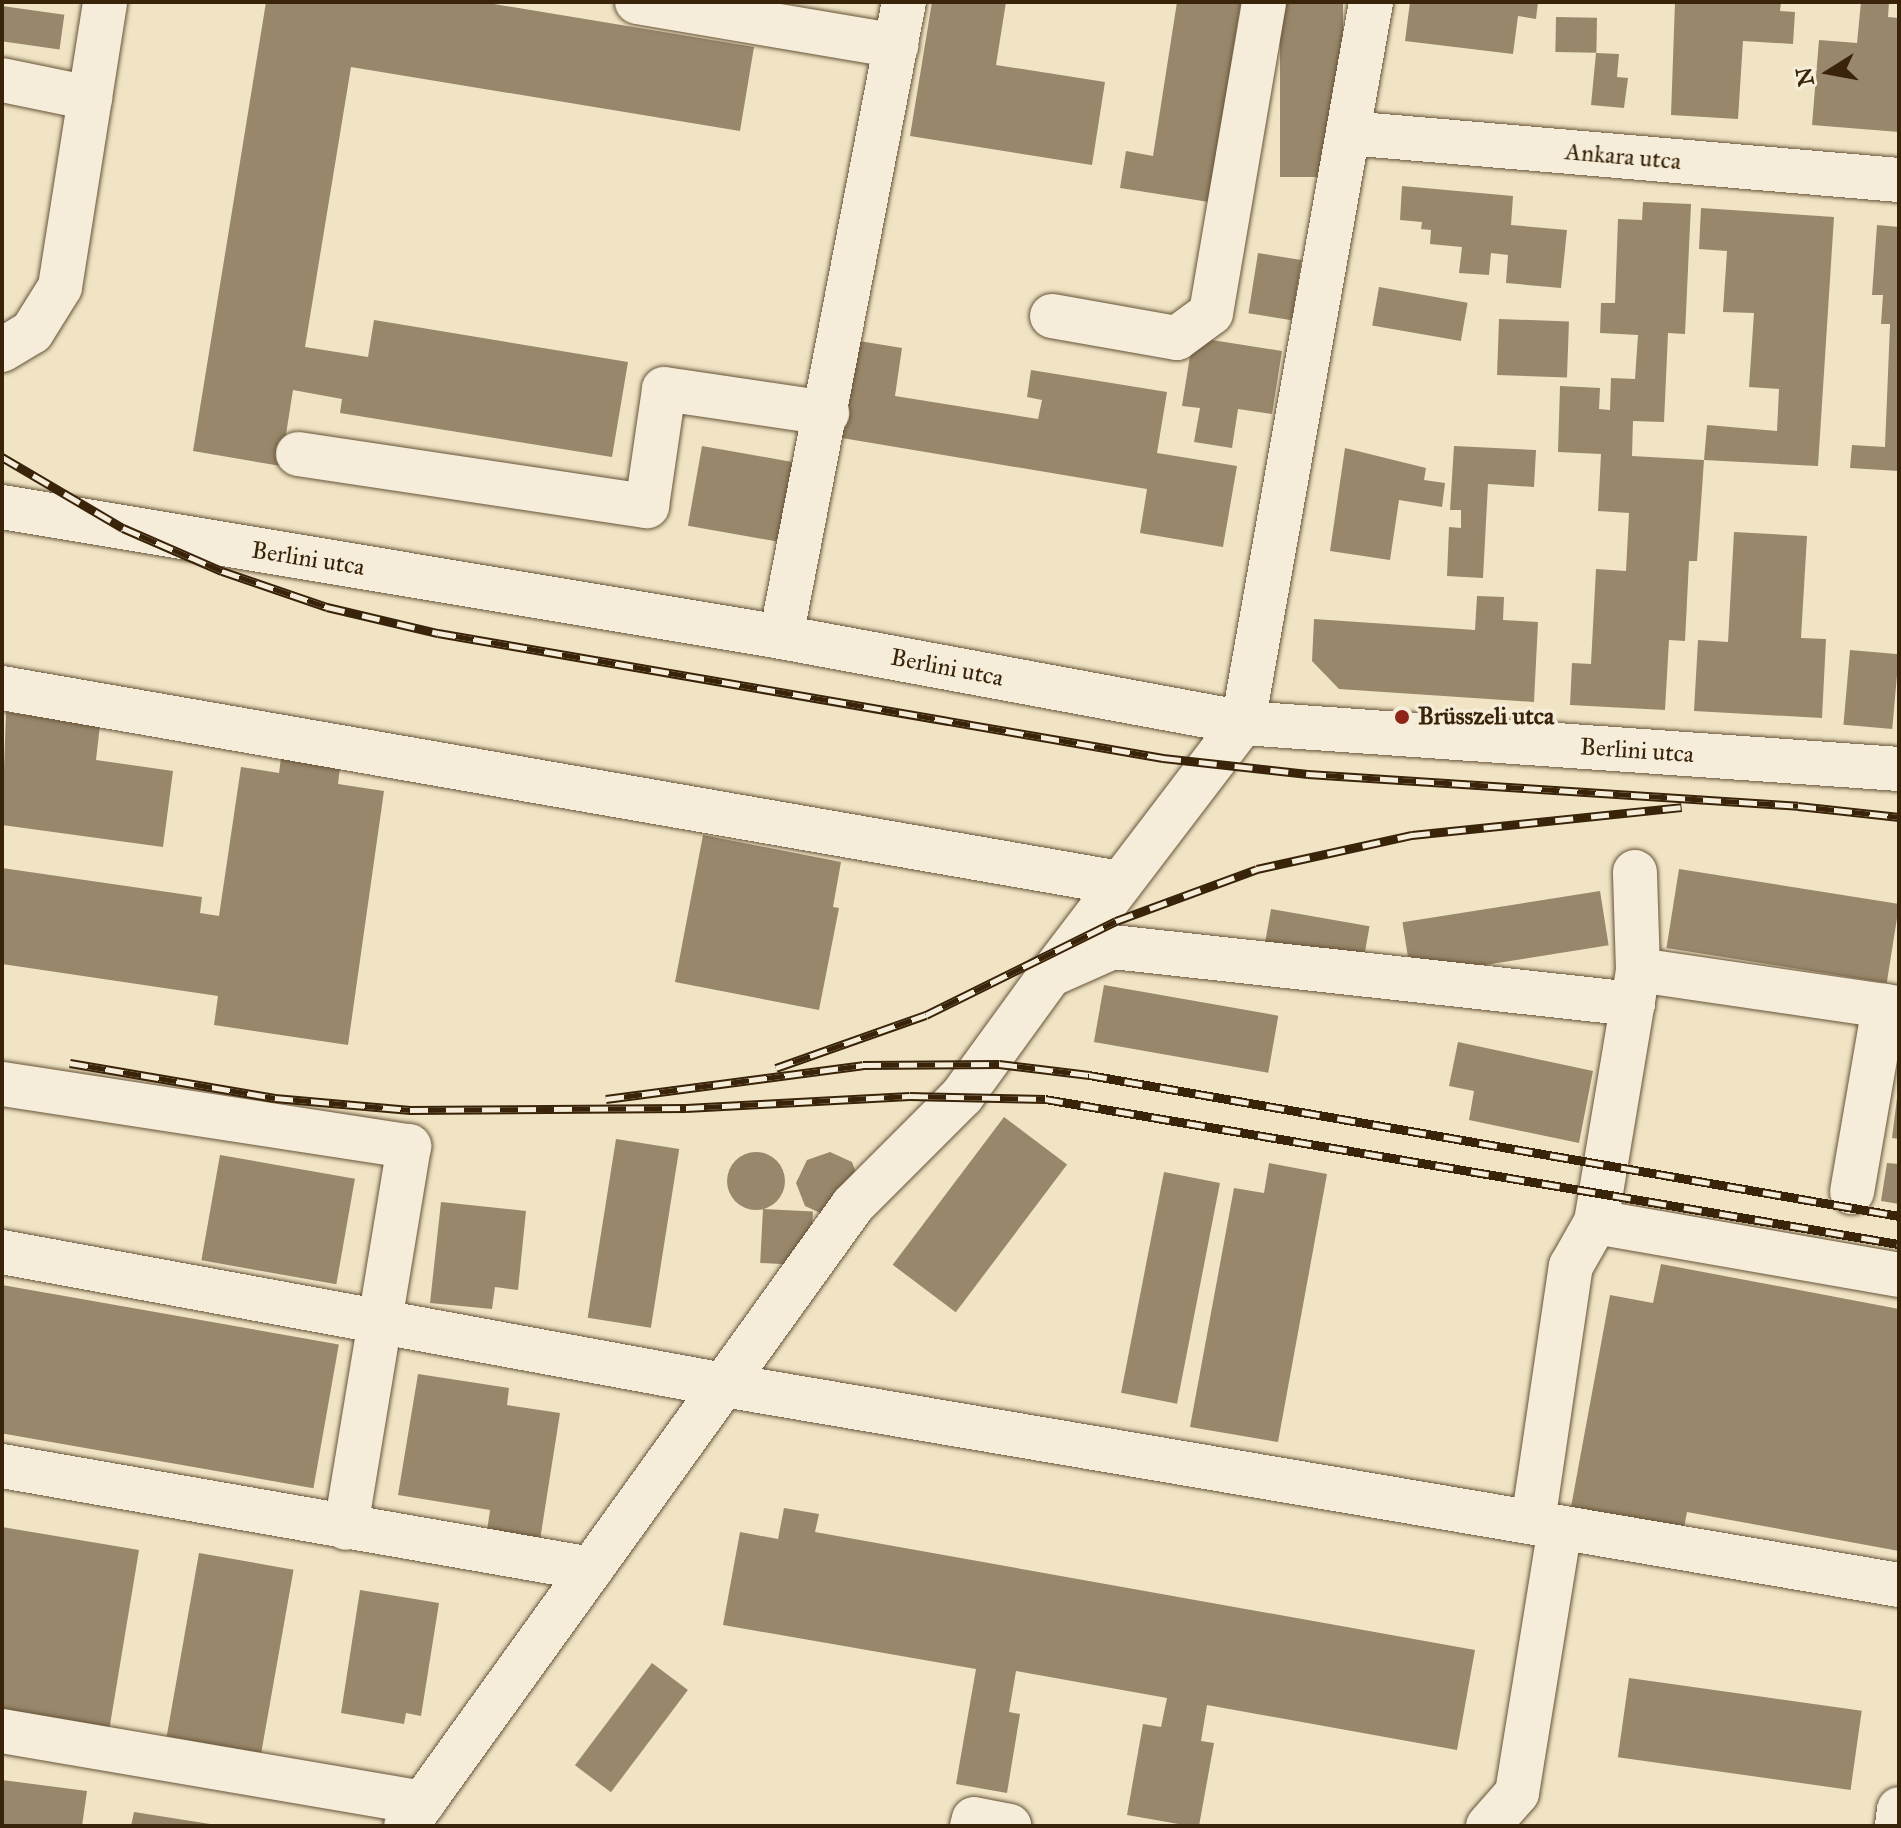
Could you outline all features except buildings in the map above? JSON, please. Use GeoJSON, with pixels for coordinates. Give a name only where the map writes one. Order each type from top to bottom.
{"type":"FeatureCollection","features":[{"type":"Feature","properties":{"kind":"street"},"geometry":{"type":"LineString","coordinates":[[2,350],[32,332],[60,287],[105,2]]}},
{"type":"Feature","properties":{"kind":"street"},"geometry":{"type":"LineString","coordinates":[[637,2],[896,46]]}},
{"type":"Feature","properties":{"kind":"street"},"geometry":{"type":"LineString","coordinates":[[781,637],[827,413],[904,2]]}},
{"type":"Feature","properties":{"kind":"street"},"geometry":{"type":"LineString","coordinates":[[1052,316],[1177,338],[1211,313],[1264,2]]}},
{"type":"Feature","properties":{"kind":"street"},"geometry":{"type":"LineString","coordinates":[[2,1731],[414,1815],[853,1205],[962,1096],[1119,883],[1243,723],[1371,2]]}},
{"type":"Feature","properties":{"kind":"street"},"geometry":{"type":"LineString","coordinates":[[2,80],[90,98]]}},
{"type":"Feature","properties":{"kind":"street","name":"Ankara utca"},"geometry":{"type":"LineString","coordinates":[[1348,133],[1899,180]]}},
{"type":"Feature","properties":{"kind":"street"},"geometry":{"type":"LineString","coordinates":[[298,454],[647,506],[664,389],[827,413]]}},
{"type":"Feature","properties":{"kind":"street","name":"Berlini utca"},"geometry":{"type":"LineString","coordinates":[[2,507],[781,637],[1243,723],[1899,769]]}},
{"type":"Feature","properties":{"kind":"street"},"geometry":{"type":"LineString","coordinates":[[2,688],[1119,883]]}},
{"type":"Feature","properties":{"kind":"street"},"geometry":{"type":"LineString","coordinates":[[1488,1826],[1517,1793],[1571,1266],[1596,1222],[1635,987],[1635,872]]}},
{"type":"Feature","properties":{"kind":"street"},"geometry":{"type":"LineString","coordinates":[[1050,975],[1113,947],[1891,1007],[1852,1192]]}},
{"type":"Feature","properties":{"kind":"street"},"geometry":{"type":"LineString","coordinates":[[2,1084],[409,1146],[346,1528]]}},
{"type":"Feature","properties":{"kind":"street"},"geometry":{"type":"LineString","coordinates":[[1596,1222],[1899,1275]]}},
{"type":"Feature","properties":{"kind":"street"},"geometry":{"type":"LineString","coordinates":[[2,1252],[724,1385],[1899,1585]]}},
{"type":"Feature","properties":{"kind":"street"},"geometry":{"type":"LineString","coordinates":[[2,1466],[591,1569]]}},
{"type":"Feature","properties":{"kind":"street"},"geometry":{"type":"LineString","coordinates":[[1897,1826],[1899,1809]]}},
{"type":"Feature","properties":{"kind":"street"},"geometry":{"type":"LineString","coordinates":[[972,1826],[974,1819],[1009,1826]]}},
{"type":"Feature","properties":{"kind":"railway"},"geometry":{"type":"LineString","coordinates":[[2,457],[123,528],[222,571],[327,607],[438,633],[1163,758],[1308,774],[1798,806],[1899,817]]}},
{"type":"Feature","properties":{"kind":"railway"},"geometry":{"type":"LineString","coordinates":[[776,1068],[926,1015],[1116,921],[1257,869],[1412,835],[1682,807]]}},
{"type":"Feature","properties":{"kind":"railway"},"geometry":{"type":"LineString","coordinates":[[70,1063],[275,1098],[410,1110],[686,1108],[910,1096],[1045,1099],[1899,1244]]}},
{"type":"Feature","properties":{"kind":"railway"},"geometry":{"type":"LineString","coordinates":[[606,1099],[863,1065],[999,1064],[1089,1075],[1899,1216]]}},
{"type":"Feature","properties":{"kind":"place","name":"Brüsszeli utca"},"geometry":{"type":"Point","coordinates":[1402,717]}}]}
